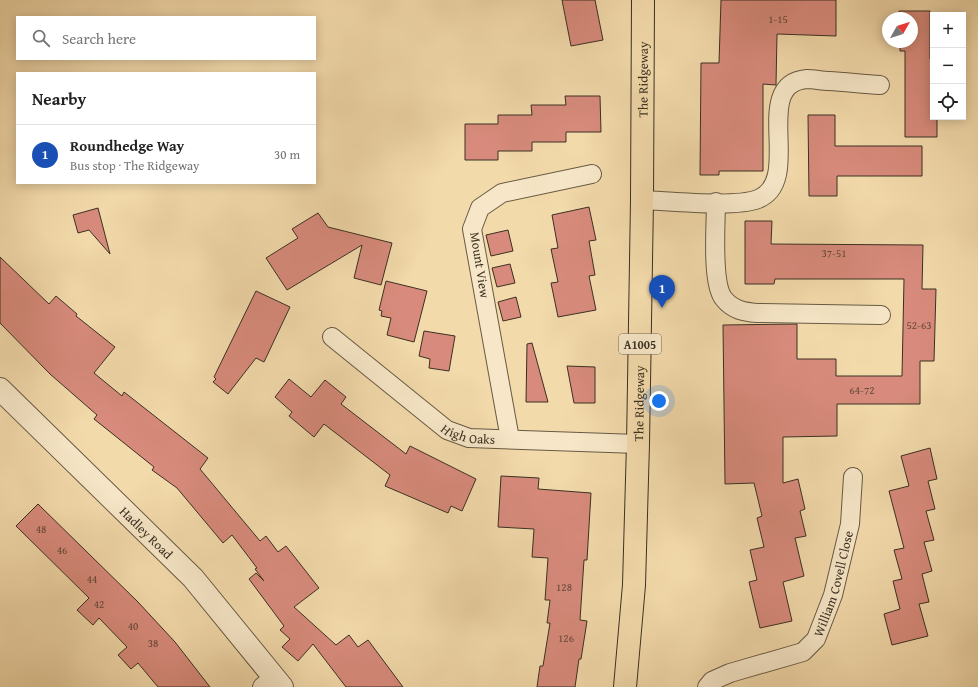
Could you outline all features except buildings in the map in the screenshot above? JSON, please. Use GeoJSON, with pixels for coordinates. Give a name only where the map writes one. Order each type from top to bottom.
{"type":"FeatureCollection","features":[{"type":"Feature","properties":{"kind":"main road","name":"The Ridgeway"},"geometry":{"type":"LineString","coordinates":[[625,687],[634,584],[638,444],[642,200],[643,0]]}},
{"type":"Feature","properties":{"kind":"street"},"geometry":{"type":"LineString","coordinates":[[642,200],[749,202],[764,195],[775,184],[778,170],[778,112],[781,98],[786,90],[793,84],[807,79],[880,85]]}},
{"type":"Feature","properties":{"kind":"street","name":"Mount View"},"geometry":{"type":"LineString","coordinates":[[510,439],[472,229],[480,208],[502,192],[592,174]]}},
{"type":"Feature","properties":{"kind":"street"},"geometry":{"type":"LineString","coordinates":[[716,202],[716,280],[723,298],[729,305],[740,311],[757,313],[881,315]]}},
{"type":"Feature","properties":{"kind":"street","name":"High Oaks"},"geometry":{"type":"LineString","coordinates":[[332,337],[447,430],[469,438],[638,444]]}},
{"type":"Feature","properties":{"kind":"street","name":"Hadley Road"},"geometry":{"type":"LineString","coordinates":[[0,389],[193,578],[273,684]]}},
{"type":"Feature","properties":{"kind":"street","name":"William Covell Close"},"geometry":{"type":"LineString","coordinates":[[707,687],[712,681],[730,672],[802,652],[816,639],[833,595],[850,524],[853,477]]}},
{"type":"Feature","properties":{"kind":"place","name":"Roundhedge Way"},"geometry":{"type":"Point","coordinates":[662,308]}}]}
